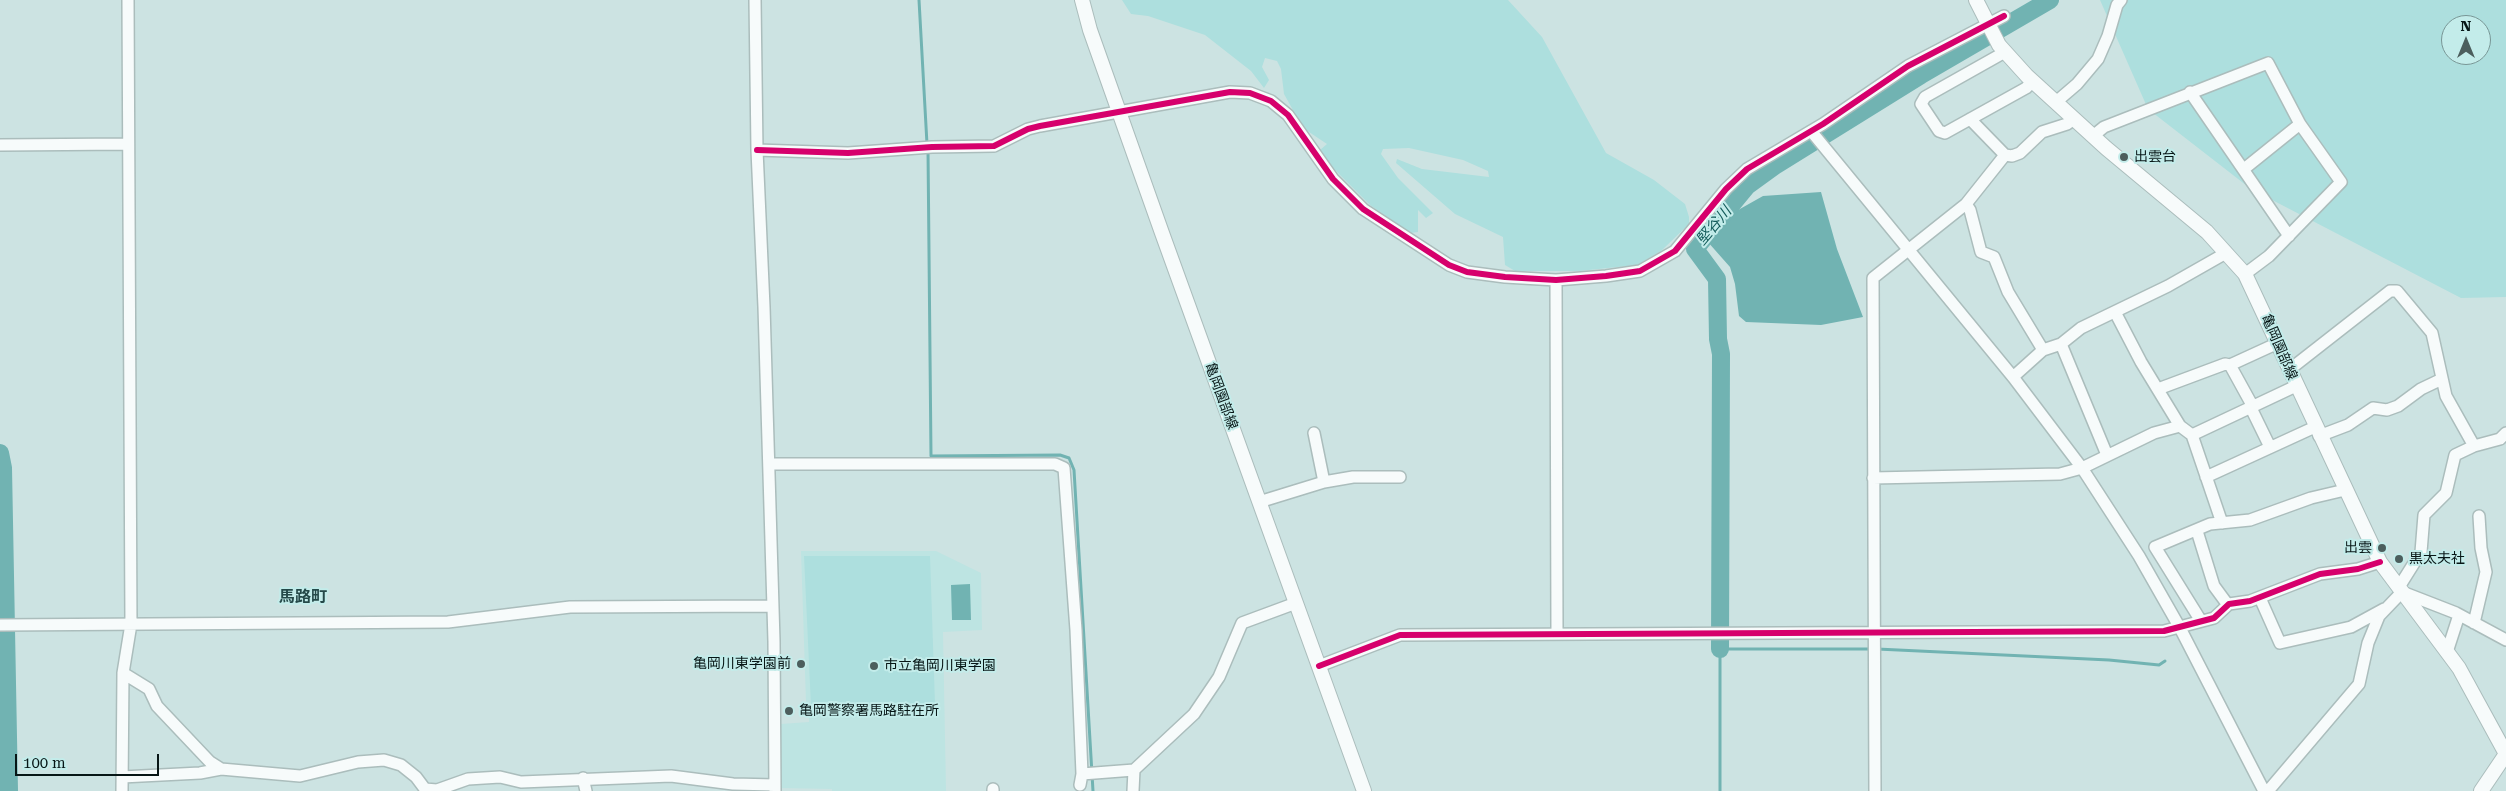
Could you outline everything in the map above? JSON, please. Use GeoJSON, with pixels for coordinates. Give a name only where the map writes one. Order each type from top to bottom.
{"type":"FeatureCollection","features":[{"type":"Feature","properties":{"kind":"main road","name":"亀岡園部線"},"geometry":{"type":"LineString","coordinates":[[1082,0],[1090,30],[1364,791]]}},
{"type":"Feature","properties":{"kind":"main road","name":"亀岡園部線"},"geometry":{"type":"LineString","coordinates":[[1976,0],[1987,25],[2005,52],[2033,81],[2093,136],[2207,232],[2245,274],[2380,562],[2459,668],[2506,754]]}},
{"type":"Feature","properties":{"kind":"main road"},"geometry":{"type":"LineString","coordinates":[[2481,791],[2506,754]]}},
{"type":"Feature","properties":{"kind":"street"},"geometry":{"type":"LineString","coordinates":[[122,791],[123,673],[131,624],[128,0]]}},
{"type":"Feature","properties":{"kind":"street"},"geometry":{"type":"LineString","coordinates":[[122,777],[200,773],[221,769],[300,776],[358,762],[384,760],[401,765],[416,777],[425,790],[437,790],[468,780],[492,778],[521,782],[671,776],[733,788],[775,788],[764,307],[757,150],[755,0]]}},
{"type":"Feature","properties":{"kind":"street"},"geometry":{"type":"LineString","coordinates":[[2056,102],[2077,84],[2098,59],[2108,36],[2117,5],[2121,0]]}},
{"type":"Feature","properties":{"kind":"street"},"geometry":{"type":"LineString","coordinates":[[757,150],[848,153],[932,147],[994,146],[1028,129],[1230,92],[1250,93],[1271,101],[1288,115],[1334,179],[1363,209],[1449,265],[1466,272],[1505,277],[1556,280],[1632,272],[1654,265],[1675,251],[1726,188],[1747,169],[1811,131],[1908,66],[2004,16]]}},
{"type":"Feature","properties":{"kind":"street"},"geometry":{"type":"LineString","coordinates":[[2005,52],[1924,97],[1921,104],[1940,131],[1945,133],[2026,88],[2033,81]]}},
{"type":"Feature","properties":{"kind":"street"},"geometry":{"type":"LineString","coordinates":[[2093,136],[2104,127],[2268,63],[2300,124],[2341,182],[2269,256],[2245,274]]}},
{"type":"Feature","properties":{"kind":"street"},"geometry":{"type":"LineString","coordinates":[[2190,92],[2289,236]]}},
{"type":"Feature","properties":{"kind":"street"},"geometry":{"type":"LineString","coordinates":[[1970,119],[2005,155],[2012,156],[2020,154],[2042,132],[2067,124],[2074,119]]}},
{"type":"Feature","properties":{"kind":"street"},"geometry":{"type":"LineString","coordinates":[[2244,169],[2300,124]]}},
{"type":"Feature","properties":{"kind":"street"},"geometry":{"type":"LineString","coordinates":[[1811,131],[2013,377],[2082,468],[2139,556],[2180,628],[2264,791]]}},
{"type":"Feature","properties":{"kind":"street"},"geometry":{"type":"LineString","coordinates":[[0,144],[128,144]]}},
{"type":"Feature","properties":{"kind":"street"},"geometry":{"type":"LineString","coordinates":[[1875,791],[1873,278],[1966,204],[2005,155]]}},
{"type":"Feature","properties":{"kind":"street"},"geometry":{"type":"LineString","coordinates":[[1966,204],[1970,210],[1981,252],[1994,257],[2008,292],[2043,350]]}},
{"type":"Feature","properties":{"kind":"street"},"geometry":{"type":"LineString","coordinates":[[2013,377],[2043,350],[2060,344],[2081,328],[2168,286],[2226,253]]}},
{"type":"Feature","properties":{"kind":"street"},"geometry":{"type":"LineString","coordinates":[[1556,280],[1558,634]]}},
{"type":"Feature","properties":{"kind":"street"},"geometry":{"type":"LineString","coordinates":[[2289,370],[2390,291],[2397,291],[2432,332],[2446,396],[2474,446]]}},
{"type":"Feature","properties":{"kind":"street"},"geometry":{"type":"LineString","coordinates":[[2115,312],[2141,362],[2180,426],[2192,435],[2222,523]]}},
{"type":"Feature","properties":{"kind":"street"},"geometry":{"type":"LineString","coordinates":[[2158,389],[2225,364],[2230,365],[2278,343]]}},
{"type":"Feature","properties":{"kind":"street"},"geometry":{"type":"LineString","coordinates":[[2060,344],[2107,455]]}},
{"type":"Feature","properties":{"kind":"street"},"geometry":{"type":"LineString","coordinates":[[2230,365],[2270,447]]}},
{"type":"Feature","properties":{"kind":"street"},"geometry":{"type":"LineString","coordinates":[[2206,477],[2270,447],[2317,431],[2348,425],[2373,408],[2387,410],[2398,406],[2421,389],[2442,379]]}},
{"type":"Feature","properties":{"kind":"street"},"geometry":{"type":"LineString","coordinates":[[2192,435],[2296,386]]}},
{"type":"Feature","properties":{"kind":"street"},"geometry":{"type":"LineString","coordinates":[[1873,478],[2060,474],[2082,468],[2154,433],[2180,426]]}},
{"type":"Feature","properties":{"kind":"street"},"geometry":{"type":"LineString","coordinates":[[1314,433],[1324,482]]}},
{"type":"Feature","properties":{"kind":"street"},"geometry":{"type":"LineString","coordinates":[[2268,791],[2359,684],[2368,643],[2379,616],[2388,607],[2400,589],[2421,552],[2424,515],[2446,494],[2455,455],[2474,446],[2500,439],[2506,433]]}},
{"type":"Feature","properties":{"kind":"street"},"geometry":{"type":"LineString","coordinates":[[768,464],[1056,464],[1064,468],[1076,630],[1081,779],[1134,770],[1194,714],[1219,677],[1242,623],[1296,603]]}},
{"type":"Feature","properties":{"kind":"street"},"geometry":{"type":"LineString","coordinates":[[1259,502],[1324,482],[1354,477],[1400,477]]}},
{"type":"Feature","properties":{"kind":"street"},"geometry":{"type":"LineString","coordinates":[[2201,621],[2155,546],[2210,524],[2250,520],[2311,498],[2345,490]]}},
{"type":"Feature","properties":{"kind":"street"},"geometry":{"type":"LineString","coordinates":[[2474,622],[2486,572],[2481,548],[2479,516]]}},
{"type":"Feature","properties":{"kind":"street"},"geometry":{"type":"LineString","coordinates":[[2196,531],[2214,586],[2228,605]]}},
{"type":"Feature","properties":{"kind":"street"},"geometry":{"type":"LineString","coordinates":[[1319,666],[1400,635],[2164,632],[2214,618],[2228,605],[2260,598],[2320,574],[2358,570],[2380,562]]}},
{"type":"Feature","properties":{"kind":"street"},"geometry":{"type":"LineString","coordinates":[[2400,589],[2474,622],[2506,640]]}},
{"type":"Feature","properties":{"kind":"street"},"geometry":{"type":"LineString","coordinates":[[2260,598],[2280,643],[2351,627],[2388,607]]}},
{"type":"Feature","properties":{"kind":"street"},"geometry":{"type":"LineString","coordinates":[[0,625],[448,622],[570,607],[772,606]]}},
{"type":"Feature","properties":{"kind":"street"},"geometry":{"type":"LineString","coordinates":[[2447,652],[2459,615]]}},
{"type":"Feature","properties":{"kind":"street"},"geometry":{"type":"LineString","coordinates":[[123,673],[149,689],[157,706],[210,762],[221,769]]}},
{"type":"Feature","properties":{"kind":"street"},"geometry":{"type":"LineString","coordinates":[[1134,770],[1134,791]]}},
{"type":"Feature","properties":{"kind":"street"},"geometry":{"type":"LineString","coordinates":[[584,778],[586,791]]}},
{"type":"Feature","properties":{"kind":"shaded area"},"geometry":{"type":"Polygon","coordinates":[[[1122,0],[1508,0],[1542,37],[1606,153],[1654,180],[1685,204],[1689,224],[1661,251],[1637,265],[1579,271],[1515,271],[1505,265],[1503,237],[1455,214],[1396,163],[1397,159],[1422,169],[1489,177],[1488,171],[1463,160],[1409,148],[1383,149],[1381,154],[1398,178],[1433,213],[1426,218],[1418,210],[1418,232],[1410,233],[1370,205],[1330,165],[1320,150],[1327,144],[1303,128],[1284,94],[1281,69],[1277,61],[1265,58],[1262,67],[1269,80],[1264,88],[1251,71],[1205,35],[1148,16],[1131,14],[1122,0]]]}},
{"type":"Feature","properties":{"kind":"shaded area"},"geometry":{"type":"Polygon","coordinates":[[[2100,0],[2506,0],[2506,297],[2461,298],[2251,189],[2148,109],[2100,0]]]}},
{"type":"Feature","properties":{"kind":"shaded area"},"geometry":{"type":"Polygon","coordinates":[[[1821,192],[1837,249],[1863,317],[1821,325],[1746,322],[1739,316],[1735,284],[1730,267],[1707,241],[1731,214],[1763,196],[1821,192]]]}},
{"type":"Feature","properties":{"kind":"shaded area","name":"市立亀岡川東学園"},"geometry":{"type":"Polygon","coordinates":[[[801,551],[936,551],[981,573],[982,630],[943,632],[946,791],[832,791],[832,789],[781,788],[781,724],[809,722],[809,702],[806,702],[801,551]]]}},
{"type":"Feature","properties":{"kind":"shaded area"},"geometry":{"type":"Polygon","coordinates":[[[804,556],[930,556],[935,704],[811,706],[804,556]]]}},
{"type":"Feature","properties":{"kind":"shaded area"},"geometry":{"type":"Polygon","coordinates":[[[970,584],[971,620],[952,620],[951,585],[970,584]]]}},
{"type":"Feature","properties":{"kind":"waterway"},"geometry":{"type":"LineString","coordinates":[[919,0],[927,144]]}},
{"type":"Feature","properties":{"kind":"waterway","name":"堅谷川"},"geometry":{"type":"LineString","coordinates":[[1720,649],[1721,354],[1718,339],[1717,279],[1695,249],[1747,186],[1776,165],[1921,75],[2050,0]]}},
{"type":"Feature","properties":{"kind":"waterway"},"geometry":{"type":"LineString","coordinates":[[928,150],[931,456],[1060,455],[1069,458],[1074,470],[1093,791]]}},
{"type":"Feature","properties":{"kind":"waterway"},"geometry":{"type":"LineString","coordinates":[[0,453],[3,468],[9,791]]}},
{"type":"Feature","properties":{"kind":"waterway"},"geometry":{"type":"LineString","coordinates":[[1720,791],[1720,649],[1871,649]]}},
{"type":"Feature","properties":{"kind":"waterway"},"geometry":{"type":"LineString","coordinates":[[1877,649],[2109,660],[2159,665],[2165,661]]}},
{"type":"Feature","properties":{"kind":"cycle path"},"geometry":{"type":"LineString","coordinates":[[757,150],[848,153],[932,147],[994,146],[1028,129],[1040,126],[1230,92],[1250,93],[1271,101],[1288,115],[1333,179],[1363,209],[1449,265],[1467,272],[1505,277],[1556,280],[1606,276],[1640,271],[1675,251],[1726,189],[1747,169],[1823,124],[1908,66],[2004,16]]}},
{"type":"Feature","properties":{"kind":"cycle path"},"geometry":{"type":"LineString","coordinates":[[1319,666],[1400,635],[2164,631],[2214,618],[2229,604],[2250,601],[2320,574],[2358,569],[2380,562]]}},
{"type":"Feature","properties":{"kind":"place","name":"出雲台"},"geometry":{"type":"Point","coordinates":[2124,157]}},
{"type":"Feature","properties":{"kind":"place","name":"出雲"},"geometry":{"type":"Point","coordinates":[2382,548]}},
{"type":"Feature","properties":{"kind":"place","name":"黒太夫社"},"geometry":{"type":"Point","coordinates":[2399,559]}},
{"type":"Feature","properties":{"kind":"place","name":"亀岡川東学園前"},"geometry":{"type":"Point","coordinates":[801,664]}},
{"type":"Feature","properties":{"kind":"place","name":"市立亀岡川東学園"},"geometry":{"type":"Point","coordinates":[874,666]}},
{"type":"Feature","properties":{"kind":"place","name":"亀岡警察署馬路駐在所"},"geometry":{"type":"Point","coordinates":[789,711]}},
{"type":"Feature","properties":{"kind":"district","name":"馬路町"},"geometry":{"type":"Point","coordinates":[303,597]}}]}
